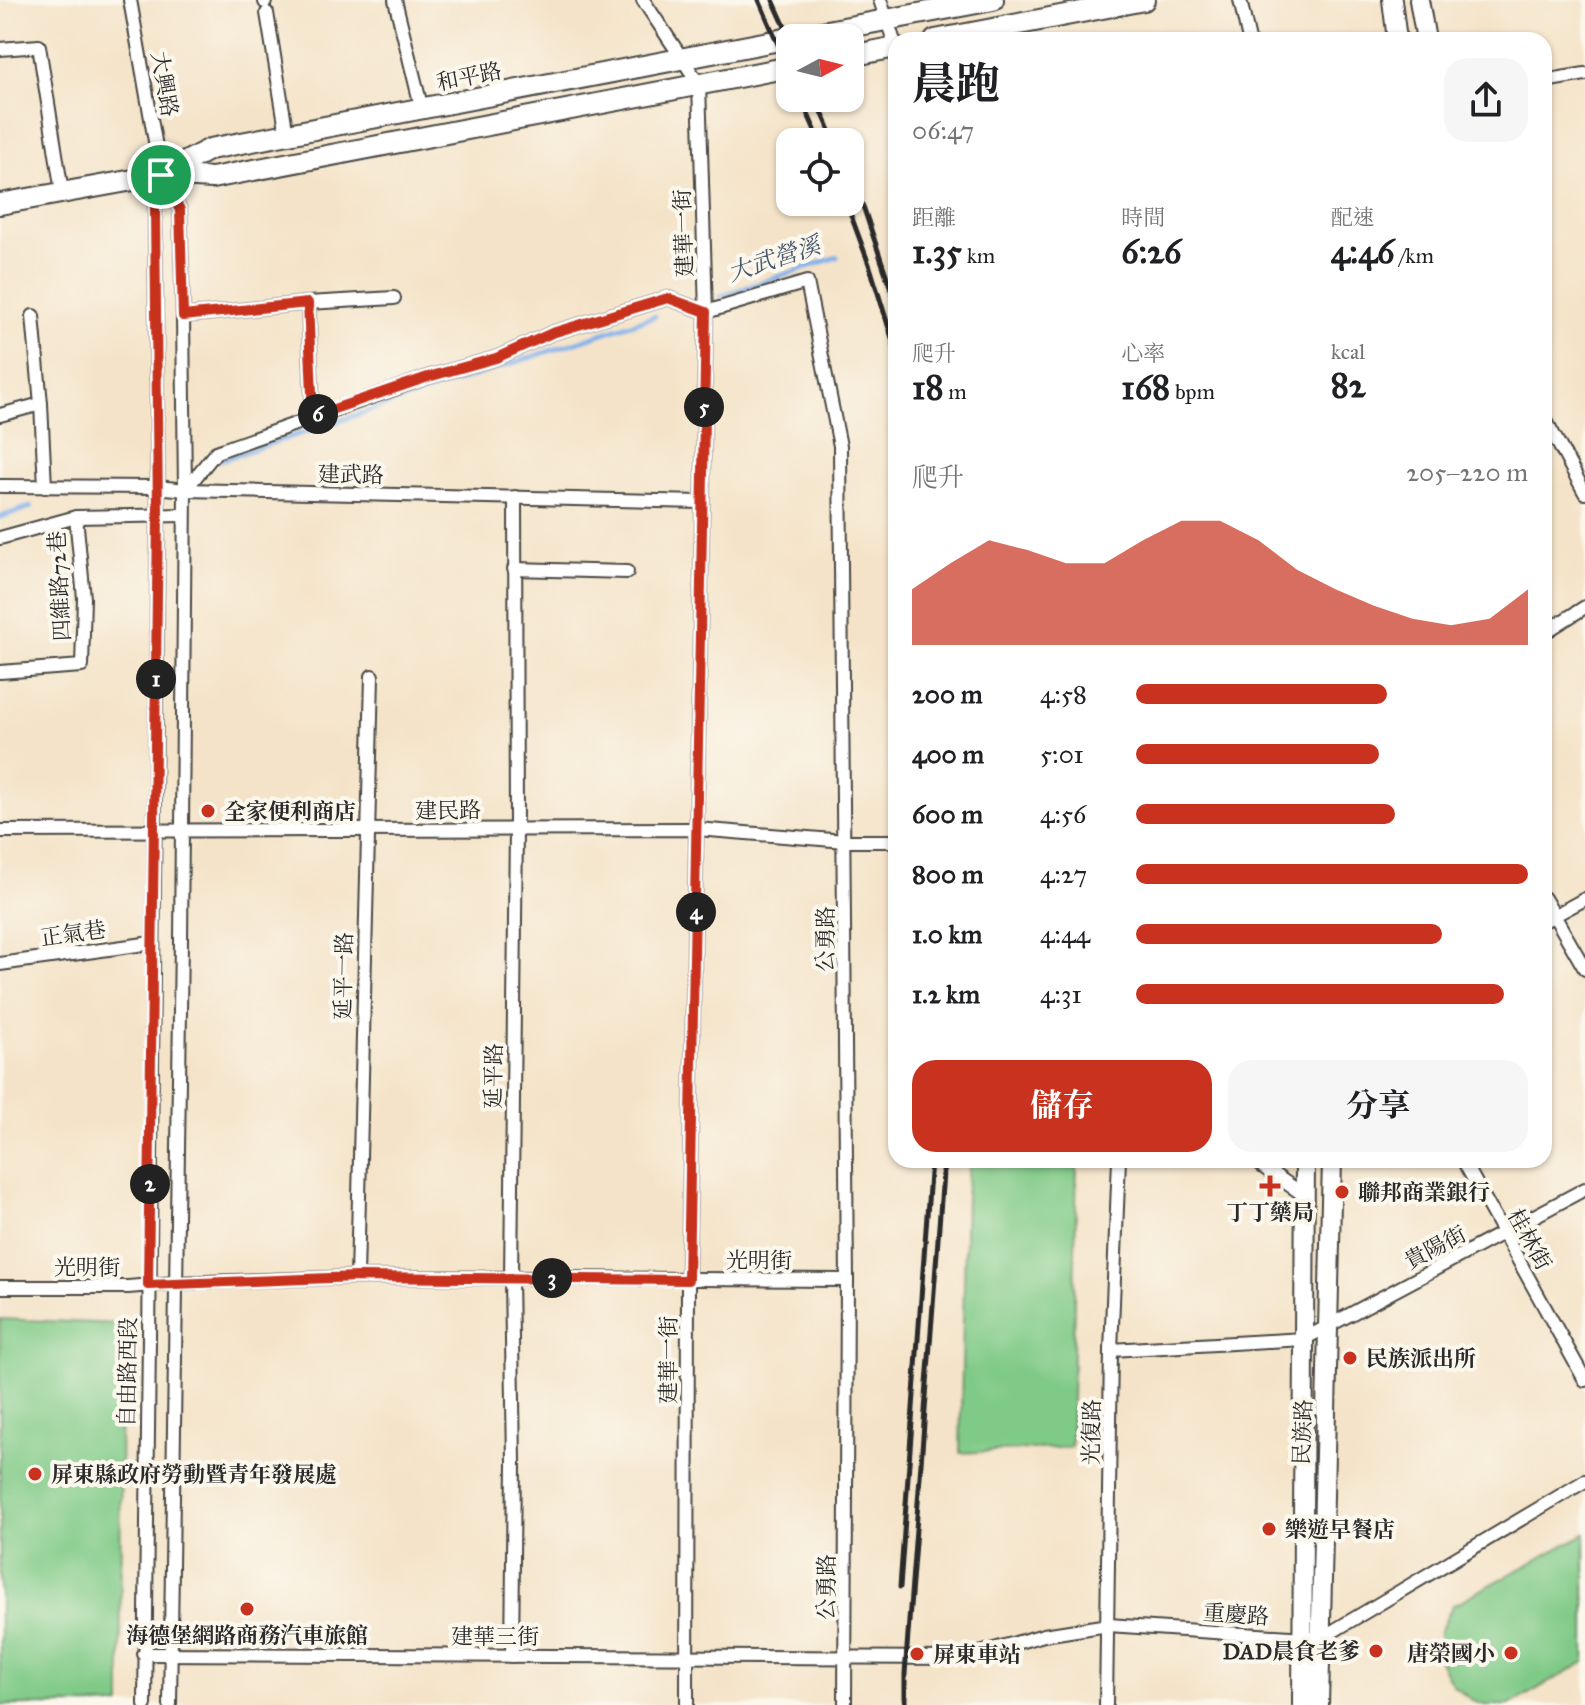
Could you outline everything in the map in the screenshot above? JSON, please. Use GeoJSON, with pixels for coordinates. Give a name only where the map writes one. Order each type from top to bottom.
{"type":"FeatureCollection","features":[{"type":"Feature","properties":{"kind":"main road","name":"和平路"},"geometry":{"type":"LineString","coordinates":[[836,24],[883,10],[993,0]]}},
{"type":"Feature","properties":{"kind":"main road"},"geometry":{"type":"LineString","coordinates":[[977,32],[1144,0]]}},
{"type":"Feature","properties":{"kind":"main road","name":"和平路"},"geometry":{"type":"LineString","coordinates":[[161,175],[210,149],[776,41]]}},
{"type":"Feature","properties":{"kind":"main road"},"geometry":{"type":"LineString","coordinates":[[864,53],[888,49]]}},
{"type":"Feature","properties":{"kind":"main road","name":"和平路"},"geometry":{"type":"LineString","coordinates":[[0,204],[161,175],[212,178],[776,70]]}},
{"type":"Feature","properties":{"kind":"street","name":"大興路"},"geometry":{"type":"LineString","coordinates":[[130,0],[161,175]]}},
{"type":"Feature","properties":{"kind":"street"},"geometry":{"type":"LineString","coordinates":[[395,0],[422,110]]}},
{"type":"Feature","properties":{"kind":"street"},"geometry":{"type":"LineString","coordinates":[[643,0],[699,84]]}},
{"type":"Feature","properties":{"kind":"street"},"geometry":{"type":"LineString","coordinates":[[1240,0],[1247,32]]}},
{"type":"Feature","properties":{"kind":"street"},"geometry":{"type":"LineString","coordinates":[[1392,0],[1396,32]]}},
{"type":"Feature","properties":{"kind":"street"},"geometry":{"type":"LineString","coordinates":[[1419,0],[1425,32]]}},
{"type":"Feature","properties":{"kind":"street"},"geometry":{"type":"LineString","coordinates":[[266,5],[287,135]]}},
{"type":"Feature","properties":{"kind":"street"},"geometry":{"type":"LineString","coordinates":[[883,10],[891,32]]}},
{"type":"Feature","properties":{"kind":"street"},"geometry":{"type":"LineString","coordinates":[[0,49],[39,46],[62,192]]}},
{"type":"Feature","properties":{"kind":"street"},"geometry":{"type":"LineString","coordinates":[[1552,80],[1585,74]]}},
{"type":"Feature","properties":{"kind":"street","name":"建華一街"},"geometry":{"type":"LineString","coordinates":[[687,1705],[688,1280],[706,312],[699,84]]}},
{"type":"Feature","properties":{"kind":"street"},"geometry":{"type":"LineString","coordinates":[[161,175],[180,210],[185,490],[170,1705]]}},
{"type":"Feature","properties":{"kind":"street","name":"自由路西段"},"geometry":{"type":"LineString","coordinates":[[145,1705],[158,515],[155,209],[161,175]]}},
{"type":"Feature","properties":{"kind":"street","name":"公勇路"},"geometry":{"type":"LineString","coordinates":[[706,312],[807,282],[840,446],[847,1280],[845,1705]]}},
{"type":"Feature","properties":{"kind":"street"},"geometry":{"type":"LineString","coordinates":[[183,316],[394,298]]}},
{"type":"Feature","properties":{"kind":"street"},"geometry":{"type":"LineString","coordinates":[[185,490],[216,452],[428,377],[496,358],[552,333],[668,298],[706,312]]}},
{"type":"Feature","properties":{"kind":"street"},"geometry":{"type":"LineString","coordinates":[[308,303],[313,416]]}},
{"type":"Feature","properties":{"kind":"street"},"geometry":{"type":"LineString","coordinates":[[33,316],[45,487]]}},
{"type":"Feature","properties":{"kind":"street"},"geometry":{"type":"LineString","coordinates":[[0,415],[41,404]]}},
{"type":"Feature","properties":{"kind":"street"},"geometry":{"type":"LineString","coordinates":[[1552,432],[1585,493]]}},
{"type":"Feature","properties":{"kind":"street","name":"建武路"},"geometry":{"type":"LineString","coordinates":[[0,486],[158,487],[701,502]]}},
{"type":"Feature","properties":{"kind":"street","name":"延平路"},"geometry":{"type":"LineString","coordinates":[[512,1656],[515,497]]}},
{"type":"Feature","properties":{"kind":"street"},"geometry":{"type":"LineString","coordinates":[[0,538],[76,517],[184,515]]}},
{"type":"Feature","properties":{"kind":"street","name":"四維路72巷"},"geometry":{"type":"LineString","coordinates":[[0,672],[82,666],[84,598],[76,517]]}},
{"type":"Feature","properties":{"kind":"street"},"geometry":{"type":"LineString","coordinates":[[514,569],[627,572]]}},
{"type":"Feature","properties":{"kind":"street"},"geometry":{"type":"LineString","coordinates":[[1552,628],[1585,607]]}},
{"type":"Feature","properties":{"kind":"street","name":"延平一路"},"geometry":{"type":"LineString","coordinates":[[357,1277],[372,676]]}},
{"type":"Feature","properties":{"kind":"street","name":"建民路"},"geometry":{"type":"LineString","coordinates":[[0,831],[697,829],[845,841],[888,841]]}},
{"type":"Feature","properties":{"kind":"street"},"geometry":{"type":"LineString","coordinates":[[1552,916],[1585,899]]}},
{"type":"Feature","properties":{"kind":"street"},"geometry":{"type":"LineString","coordinates":[[1552,922],[1585,969]]}},
{"type":"Feature","properties":{"kind":"street","name":"正氣巷"},"geometry":{"type":"LineString","coordinates":[[0,964],[152,943]]}},
{"type":"Feature","properties":{"kind":"street","name":"光復路"},"geometry":{"type":"LineString","coordinates":[[1106,1705],[1111,1350],[1119,1168]]}},
{"type":"Feature","properties":{"kind":"street"},"geometry":{"type":"LineString","coordinates":[[1264,1168],[1304,1195]]}},
{"type":"Feature","properties":{"kind":"street","name":"民族路"},"geometry":{"type":"LineString","coordinates":[[1305,1168],[1304,1339],[1311,1638],[1319,1705]]}},
{"type":"Feature","properties":{"kind":"street","name":"民族路"},"geometry":{"type":"LineString","coordinates":[[1302,1705],[1311,1638],[1330,1326],[1332,1168]]}},
{"type":"Feature","properties":{"kind":"street","name":"桂林街"},"geometry":{"type":"LineString","coordinates":[[1467,1168],[1585,1380]]}},
{"type":"Feature","properties":{"kind":"street","name":"貴陽街"},"geometry":{"type":"LineString","coordinates":[[1304,1339],[1585,1189]]}},
{"type":"Feature","properties":{"kind":"street","name":"光明街"},"geometry":{"type":"LineString","coordinates":[[0,1287],[357,1277],[847,1280]]}},
{"type":"Feature","properties":{"kind":"street"},"geometry":{"type":"LineString","coordinates":[[1111,1350],[1304,1339]]}},
{"type":"Feature","properties":{"kind":"street"},"geometry":{"type":"LineString","coordinates":[[1311,1638],[1585,1481]]}},
{"type":"Feature","properties":{"kind":"street","name":"重慶路"},"geometry":{"type":"LineString","coordinates":[[846,1657],[962,1658],[1044,1635],[1108,1625],[1311,1638]]}},
{"type":"Feature","properties":{"kind":"street","name":"建華三街"},"geometry":{"type":"LineString","coordinates":[[144,1654],[846,1657]]}},
{"type":"Feature","properties":{"kind":"green space"},"geometry":{"type":"Polygon","coordinates":[[[969,1168],[1077,1168],[1071,1447],[960,1453],[969,1168]]]}},
{"type":"Feature","properties":{"kind":"green space"},"geometry":{"type":"Polygon","coordinates":[[[0,1319],[120,1324],[121,1705],[0,1705],[0,1319]]]}},
{"type":"Feature","properties":{"kind":"green space","name":"唐榮國小"},"geometry":{"type":"Polygon","coordinates":[[[1585,1534],[1585,1662],[1509,1705],[1475,1702],[1453,1686],[1440,1661],[1439,1633],[1453,1605],[1585,1534]]]}},
{"type":"Feature","properties":{"kind":"waterway","name":"大武營溪"},"geometry":{"type":"LineString","coordinates":[[721,296],[837,257]]}},
{"type":"Feature","properties":{"kind":"waterway","name":"大武營溪"},"geometry":{"type":"LineString","coordinates":[[221,460],[655,316]]}},
{"type":"Feature","properties":{"kind":"waterway","name":"大武營溪"},"geometry":{"type":"LineString","coordinates":[[0,517],[31,507]]}},
{"type":"Feature","properties":{"kind":"railway"},"geometry":{"type":"LineString","coordinates":[[759,0],[776,39]]}},
{"type":"Feature","properties":{"kind":"railway"},"geometry":{"type":"LineString","coordinates":[[773,0],[784,24]]}},
{"type":"Feature","properties":{"kind":"railway"},"geometry":{"type":"LineString","coordinates":[[807,112],[814,128]]}},
{"type":"Feature","properties":{"kind":"railway"},"geometry":{"type":"LineString","coordinates":[[822,112],[829,128]]}},
{"type":"Feature","properties":{"kind":"railway"},"geometry":{"type":"LineString","coordinates":[[864,209],[888,280]]}},
{"type":"Feature","properties":{"kind":"railway"},"geometry":{"type":"LineString","coordinates":[[851,216],[888,325]]}},
{"type":"Feature","properties":{"kind":"railway"},"geometry":{"type":"LineString","coordinates":[[900,1587],[930,1168]]}},
{"type":"Feature","properties":{"kind":"railway"},"geometry":{"type":"LineString","coordinates":[[905,1705],[943,1168]]}},
{"type":"Feature","properties":{"kind":"place","name":"全家便利商店"},"geometry":{"type":"Point","coordinates":[208,811]}},
{"type":"Feature","properties":{"kind":"place","name":"丁丁藥局"},"geometry":{"type":"Point","coordinates":[1270,1186]}},
{"type":"Feature","properties":{"kind":"place","name":"聯邦商業銀行"},"geometry":{"type":"Point","coordinates":[1342,1192]}},
{"type":"Feature","properties":{"kind":"place","name":"民族派出所"},"geometry":{"type":"Point","coordinates":[1350,1358]}},
{"type":"Feature","properties":{"kind":"place","name":"屏東縣政府勞動暨青年發展處"},"geometry":{"type":"Point","coordinates":[35,1474]}},
{"type":"Feature","properties":{"kind":"place","name":"樂遊早餐店"},"geometry":{"type":"Point","coordinates":[1269,1529]}},
{"type":"Feature","properties":{"kind":"place","name":"海德堡網路商務汽車旅館"},"geometry":{"type":"Point","coordinates":[247,1609]}},
{"type":"Feature","properties":{"kind":"place","name":"DAD晨食老爹"},"geometry":{"type":"Point","coordinates":[1376,1651]}},
{"type":"Feature","properties":{"kind":"place","name":"唐榮國小"},"geometry":{"type":"Point","coordinates":[1511,1653]}},
{"type":"Feature","properties":{"kind":"place","name":"屏東車站"},"geometry":{"type":"Point","coordinates":[917,1654]}},
{"type":"Feature","properties":{"kind":"route"},"geometry":{"type":"LineString","coordinates":[[161,175],[180,210],[183,316],[308,303],[313,416],[428,377],[496,358],[552,333],[668,298],[706,312],[688,1280],[357,1277],[148,1285],[158,515],[155,209],[161,175]]}}]}
